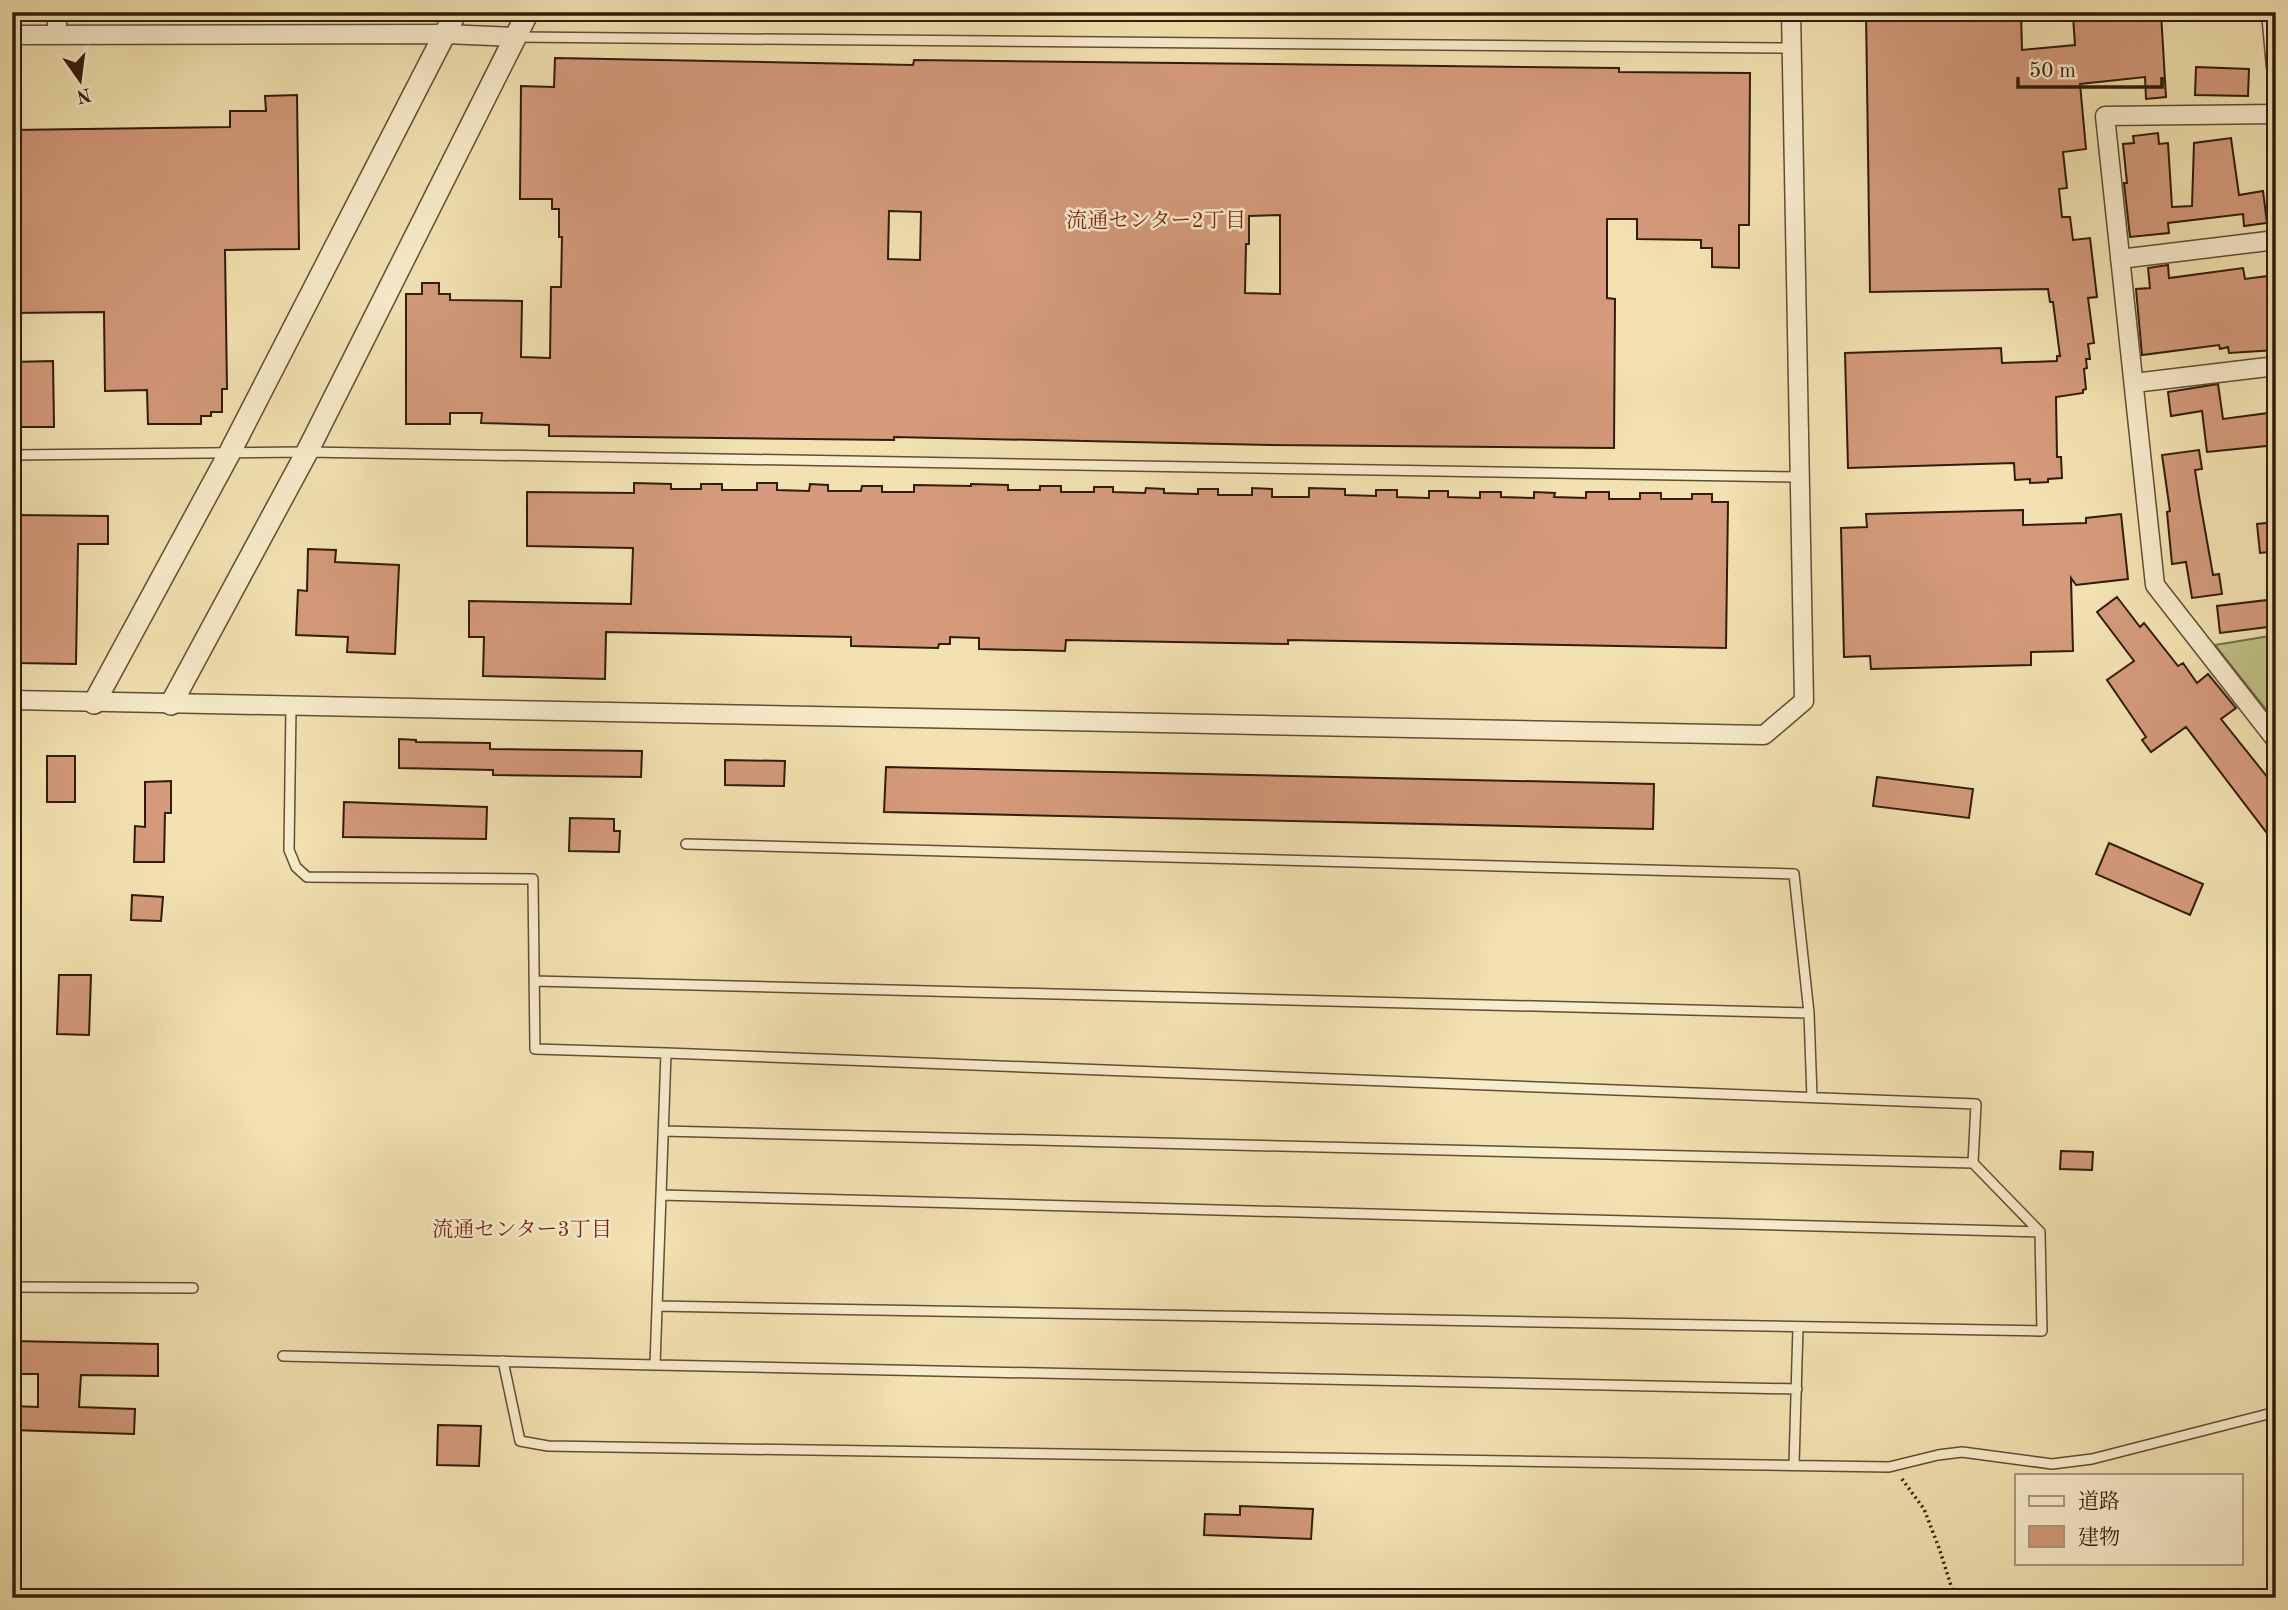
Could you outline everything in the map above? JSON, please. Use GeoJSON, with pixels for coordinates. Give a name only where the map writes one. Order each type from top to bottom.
{"type":"FeatureCollection","features":[{"type":"Feature","properties":{"kind":"street"},"geometry":{"type":"LineString","coordinates":[[57,12],[57,35]]}},
{"type":"Feature","properties":{"kind":"street"},"geometry":{"type":"LineString","coordinates":[[94,703],[229,454],[456,12]]}},
{"type":"Feature","properties":{"kind":"street"},"geometry":{"type":"LineString","coordinates":[[171,704],[307,452],[528,12]]}},
{"type":"Feature","properties":{"kind":"street"},"geometry":{"type":"LineString","coordinates":[[12,700],[1764,735],[1804,701],[1791,12]]}},
{"type":"Feature","properties":{"kind":"street"},"geometry":{"type":"LineString","coordinates":[[2271,12],[2276,67]]}},
{"type":"Feature","properties":{"kind":"street"},"geometry":{"type":"LineString","coordinates":[[12,35],[445,34],[515,37]]}},
{"type":"Feature","properties":{"kind":"street"},"geometry":{"type":"LineString","coordinates":[[2276,114],[2105,116],[2155,585],[2276,740]]}},
{"type":"Feature","properties":{"kind":"street"},"geometry":{"type":"LineString","coordinates":[[2120,259],[2276,240]]}},
{"type":"Feature","properties":{"kind":"street"},"geometry":{"type":"LineString","coordinates":[[2134,383],[2276,366]]}},
{"type":"Feature","properties":{"kind":"lane"},"geometry":{"type":"LineString","coordinates":[[515,37],[1791,48]]}},
{"type":"Feature","properties":{"kind":"lane"},"geometry":{"type":"LineString","coordinates":[[12,455],[307,452],[1800,477]]}},
{"type":"Feature","properties":{"kind":"lane"},"geometry":{"type":"LineString","coordinates":[[291,707],[289,850],[296,867],[307,877],[533,879],[535,1049],[1976,1104],[1973,1163]]}},
{"type":"Feature","properties":{"kind":"lane"},"geometry":{"type":"LineString","coordinates":[[686,844],[1794,874],[1809,1013],[1812,1097]]}},
{"type":"Feature","properties":{"kind":"lane"},"geometry":{"type":"LineString","coordinates":[[534,981],[1809,1013]]}},
{"type":"Feature","properties":{"kind":"lane"},"geometry":{"type":"LineString","coordinates":[[655,1365],[666,1053]]}},
{"type":"Feature","properties":{"kind":"lane"},"geometry":{"type":"LineString","coordinates":[[657,1306],[2042,1331],[2040,1232],[1973,1163],[663,1131]]}},
{"type":"Feature","properties":{"kind":"lane"},"geometry":{"type":"LineString","coordinates":[[661,1195],[2040,1232]]}},
{"type":"Feature","properties":{"kind":"lane"},"geometry":{"type":"LineString","coordinates":[[12,1287],[193,1288]]}},
{"type":"Feature","properties":{"kind":"lane"},"geometry":{"type":"LineString","coordinates":[[1794,1465],[1798,1327]]}},
{"type":"Feature","properties":{"kind":"lane"},"geometry":{"type":"LineString","coordinates":[[283,1356],[1797,1388]]}},
{"type":"Feature","properties":{"kind":"lane"},"geometry":{"type":"LineString","coordinates":[[503,1361],[520,1441],[548,1446],[1892,1466],[1962,1451],[2052,1464],[2092,1459],[2276,1412]]}},
{"type":"Feature","properties":{"kind":"path"},"geometry":{"type":"LineString","coordinates":[[1892,1466],[1924,1509],[1955,1598]]}},
{"type":"Feature","properties":{"kind":"green space"},"geometry":{"type":"Polygon","coordinates":[[[2276,635],[2276,722],[2215,645],[2276,635]]]}},
{"type":"Feature","properties":{"kind":"building"},"geometry":{"type":"Polygon","coordinates":[[[1866,12],[2021,12],[2022,50],[2075,45],[2073,16],[2161,13],[2166,97],[2146,99],[2145,77],[2080,84],[2086,149],[2063,152],[2067,188],[2059,189],[2062,217],[2070,217],[2073,240],[2090,238],[2097,297],[2088,298],[2094,343],[2088,344],[2090,359],[2086,359],[2087,368],[2084,369],[2086,389],[2083,393],[2056,397],[2057,457],[2061,457],[2062,478],[2030,483],[2030,479],[2015,480],[2014,463],[1848,468],[1845,353],[2001,348],[2002,363],[2057,361],[2057,356],[2060,356],[2053,302],[2050,302],[2048,289],[1870,292],[1866,12]]]}},
{"type":"Feature","properties":{"kind":"building"},"geometry":{"type":"Polygon","coordinates":[[[555,58],[913,65],[914,60],[1619,68],[1619,72],[1750,73],[1749,225],[1739,225],[1739,268],[1712,267],[1712,248],[1701,248],[1701,240],[1637,239],[1637,219],[1607,219],[1607,298],[1615,299],[1614,448],[1270,445],[894,437],[894,440],[549,436],[549,425],[481,423],[482,413],[450,413],[450,424],[406,424],[406,294],[422,294],[422,283],[439,283],[439,294],[450,294],[450,300],[522,301],[521,357],[550,358],[551,287],[561,287],[562,237],[559,237],[559,209],[552,209],[552,199],[520,199],[521,86],[554,87],[555,58]],[[889,211],[888,259],[920,260],[921,212],[889,211]],[[1280,215],[1249,216],[1245,293],[1280,294],[1280,215]]]}},
{"type":"Feature","properties":{"kind":"building"},"geometry":{"type":"Polygon","coordinates":[[[2196,67],[2249,69],[2248,96],[2195,95],[2196,67]]]}},
{"type":"Feature","properties":{"kind":"building"},"geometry":{"type":"Polygon","coordinates":[[[297,95],[299,249],[225,250],[227,389],[222,389],[222,412],[201,416],[201,424],[148,424],[147,390],[105,391],[104,312],[12,313],[12,130],[230,127],[230,111],[266,111],[265,96],[297,95]]]}},
{"type":"Feature","properties":{"kind":"building"},"geometry":{"type":"Polygon","coordinates":[[[2158,133],[2159,144],[2168,143],[2172,207],[2192,206],[2194,143],[2231,138],[2239,195],[2263,191],[2267,223],[2244,226],[2243,214],[2168,223],[2169,233],[2130,237],[2123,144],[2134,143],[2133,136],[2158,133]]]}},
{"type":"Feature","properties":{"kind":"building"},"geometry":{"type":"Polygon","coordinates":[[[2168,265],[2169,278],[2243,268],[2245,279],[2276,275],[2276,350],[2229,353],[2228,347],[2220,349],[2219,345],[2142,355],[2136,289],[2150,288],[2148,268],[2168,265]]]}},
{"type":"Feature","properties":{"kind":"building"},"geometry":{"type":"Polygon","coordinates":[[[53,361],[54,427],[12,427],[12,362],[53,361]]]}},
{"type":"Feature","properties":{"kind":"building"},"geometry":{"type":"Polygon","coordinates":[[[2218,384],[2223,419],[2276,412],[2276,445],[2207,452],[2202,411],[2171,416],[2168,392],[2218,384]]]}},
{"type":"Feature","properties":{"kind":"building"},"geometry":{"type":"Polygon","coordinates":[[[2199,450],[2202,469],[2195,470],[2199,496],[2213,575],[2219,574],[2222,594],[2192,598],[2186,562],[2172,564],[2167,512],[2170,511],[2162,455],[2199,450]]]}},
{"type":"Feature","properties":{"kind":"building"},"geometry":{"type":"Polygon","coordinates":[[[634,483],[671,484],[671,489],[701,489],[701,484],[722,484],[722,490],[757,490],[757,483],[777,483],[777,490],[809,491],[810,484],[828,485],[828,491],[861,491],[862,486],[882,486],[882,492],[914,492],[914,485],[971,484],[1008,485],[1008,490],[1040,490],[1040,486],[1061,486],[1061,492],[1094,492],[1094,487],[1113,487],[1113,492],[1145,493],[1146,488],[1164,489],[1164,493],[1198,494],[1198,489],[1218,489],[1218,495],[1252,495],[1252,488],[1272,489],[1272,497],[1309,497],[1309,488],[1345,489],[1345,495],[1376,496],[1376,490],[1397,490],[1397,497],[1429,498],[1429,491],[1448,491],[1448,497],[1480,498],[1480,492],[1501,492],[1501,497],[1534,498],[1534,492],[1555,493],[1554,497],[1586,498],[1586,492],[1609,492],[1609,499],[1640,499],[1640,493],[1661,493],[1661,499],[1692,499],[1692,494],[1712,494],[1712,502],[1728,502],[1726,648],[1288,640],[1288,644],[1066,640],[1065,651],[979,649],[979,638],[950,637],[950,644],[939,644],[938,648],[851,646],[851,637],[606,632],[605,679],[483,676],[484,637],[469,637],[469,601],[631,604],[633,548],[527,546],[527,492],[634,493],[634,483]]]}},
{"type":"Feature","properties":{"kind":"building"},"geometry":{"type":"Polygon","coordinates":[[[2023,510],[2023,525],[2086,523],[2086,518],[2121,514],[2128,579],[2076,585],[2071,578],[2073,651],[2031,652],[2031,665],[1871,669],[1870,656],[1844,657],[1841,528],[1867,527],[1866,514],[2023,510]]]}},
{"type":"Feature","properties":{"kind":"building"},"geometry":{"type":"Polygon","coordinates":[[[17,515],[108,516],[108,544],[78,544],[76,664],[16,663],[19,543],[16,543],[17,515]]]}},
{"type":"Feature","properties":{"kind":"building"},"geometry":{"type":"Polygon","coordinates":[[[2276,522],[2276,551],[2260,553],[2257,524],[2276,522]]]}},
{"type":"Feature","properties":{"kind":"building"},"geometry":{"type":"Polygon","coordinates":[[[308,549],[336,550],[335,562],[399,565],[395,654],[347,652],[348,637],[296,635],[298,590],[307,591],[308,549]]]}},
{"type":"Feature","properties":{"kind":"building"},"geometry":{"type":"Polygon","coordinates":[[[2117,597],[2140,627],[2144,623],[2178,666],[2183,663],[2197,683],[2208,674],[2236,708],[2221,719],[2276,788],[2276,845],[2186,727],[2151,752],[2142,740],[2146,737],[2107,680],[2134,661],[2097,612],[2117,597]]]}},
{"type":"Feature","properties":{"kind":"building"},"geometry":{"type":"Polygon","coordinates":[[[2276,599],[2276,626],[2220,633],[2217,606],[2276,599]]]}},
{"type":"Feature","properties":{"kind":"building"},"geometry":{"type":"Polygon","coordinates":[[[399,739],[416,742],[490,743],[490,749],[642,751],[641,777],[493,775],[493,770],[399,768],[399,739]]]}},
{"type":"Feature","properties":{"kind":"building"},"geometry":{"type":"Polygon","coordinates":[[[47,756],[75,756],[75,802],[47,802],[47,756]]]}},
{"type":"Feature","properties":{"kind":"building"},"geometry":{"type":"Polygon","coordinates":[[[725,760],[785,761],[784,786],[725,785],[725,760]]]}},
{"type":"Feature","properties":{"kind":"building"},"geometry":{"type":"Polygon","coordinates":[[[886,767],[1654,784],[1653,829],[884,812],[886,767]]]}},
{"type":"Feature","properties":{"kind":"building"},"geometry":{"type":"Polygon","coordinates":[[[1877,777],[1973,789],[1969,818],[1873,806],[1877,777]]]}},
{"type":"Feature","properties":{"kind":"building"},"geometry":{"type":"Polygon","coordinates":[[[171,781],[171,813],[165,813],[164,862],[134,862],[135,826],[145,827],[145,782],[171,781]]]}},
{"type":"Feature","properties":{"kind":"building"},"geometry":{"type":"Polygon","coordinates":[[[344,802],[487,807],[486,839],[343,837],[344,802]]]}},
{"type":"Feature","properties":{"kind":"building"},"geometry":{"type":"Polygon","coordinates":[[[570,818],[614,819],[614,831],[620,831],[619,852],[569,851],[570,818]]]}},
{"type":"Feature","properties":{"kind":"building"},"geometry":{"type":"Polygon","coordinates":[[[2109,843],[2203,884],[2190,915],[2096,874],[2109,843]]]}},
{"type":"Feature","properties":{"kind":"building"},"geometry":{"type":"Polygon","coordinates":[[[132,895],[163,897],[161,921],[131,920],[132,895]]]}},
{"type":"Feature","properties":{"kind":"building"},"geometry":{"type":"Polygon","coordinates":[[[59,975],[91,975],[89,1035],[57,1034],[59,975]]]}},
{"type":"Feature","properties":{"kind":"building"},"geometry":{"type":"Polygon","coordinates":[[[2061,1151],[2093,1152],[2092,1170],[2060,1169],[2061,1151]]]}},
{"type":"Feature","properties":{"kind":"building"},"geometry":{"type":"Polygon","coordinates":[[[12,1341],[158,1344],[158,1376],[81,1375],[79,1407],[135,1409],[134,1434],[12,1430],[12,1406],[38,1407],[38,1374],[12,1374],[12,1341]]]}},
{"type":"Feature","properties":{"kind":"building"},"geometry":{"type":"Polygon","coordinates":[[[438,1425],[481,1426],[479,1466],[437,1465],[438,1425]]]}},
{"type":"Feature","properties":{"kind":"building"},"geometry":{"type":"Polygon","coordinates":[[[1240,1506],[1313,1509],[1311,1539],[1204,1535],[1205,1514],[1240,1515],[1240,1506]]]}},
{"type":"Feature","properties":{"kind":"district","name":"流通センター2丁目"},"geometry":{"type":"Point","coordinates":[1156,220]}},
{"type":"Feature","properties":{"kind":"district","name":"流通センター3丁目"},"geometry":{"type":"Point","coordinates":[522,1229]}}]}
